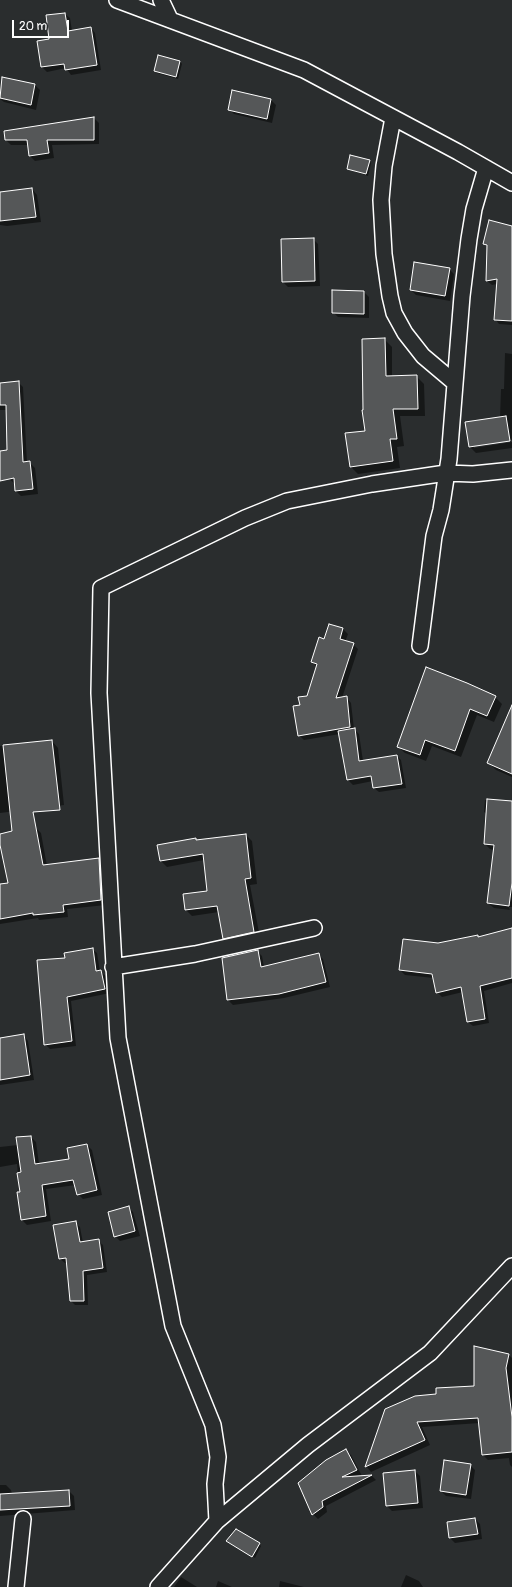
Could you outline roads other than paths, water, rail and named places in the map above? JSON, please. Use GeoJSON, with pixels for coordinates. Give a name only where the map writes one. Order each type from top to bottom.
{"type":"FeatureCollection","features":[{"type":"Feature","properties":{"kind":"street"},"geometry":{"type":"LineString","coordinates":[[117,0],[304,70],[512,183]]}},
{"type":"Feature","properties":{"kind":"street"},"geometry":{"type":"LineString","coordinates":[[161,0],[170,19]]}},
{"type":"Feature","properties":{"kind":"street"},"geometry":{"type":"LineString","coordinates":[[393,118],[384,166],[381,200],[384,254],[394,313],[405,333],[423,356],[455,383]]}},
{"type":"Feature","properties":{"kind":"street"},"geometry":{"type":"LineString","coordinates":[[420,646],[434,536],[441,510],[449,459],[462,296],[469,238],[474,209],[486,168]]}},
{"type":"Feature","properties":{"kind":"street"},"geometry":{"type":"LineString","coordinates":[[218,1521],[215,1484],[218,1457],[213,1425],[172,1318],[118,1038],[99,693],[101,588],[245,518],[287,501],[372,484],[446,472],[473,474],[512,470]]}},
{"type":"Feature","properties":{"kind":"street"},"geometry":{"type":"LineString","coordinates":[[113,967],[203,953],[314,928]]}},
{"type":"Feature","properties":{"kind":"street"},"geometry":{"type":"LineString","coordinates":[[158,1587],[218,1521],[308,1445],[430,1353],[512,1266]]}},
{"type":"Feature","properties":{"kind":"street"},"geometry":{"type":"LineString","coordinates":[[16,1587],[23,1519]]}}]}
